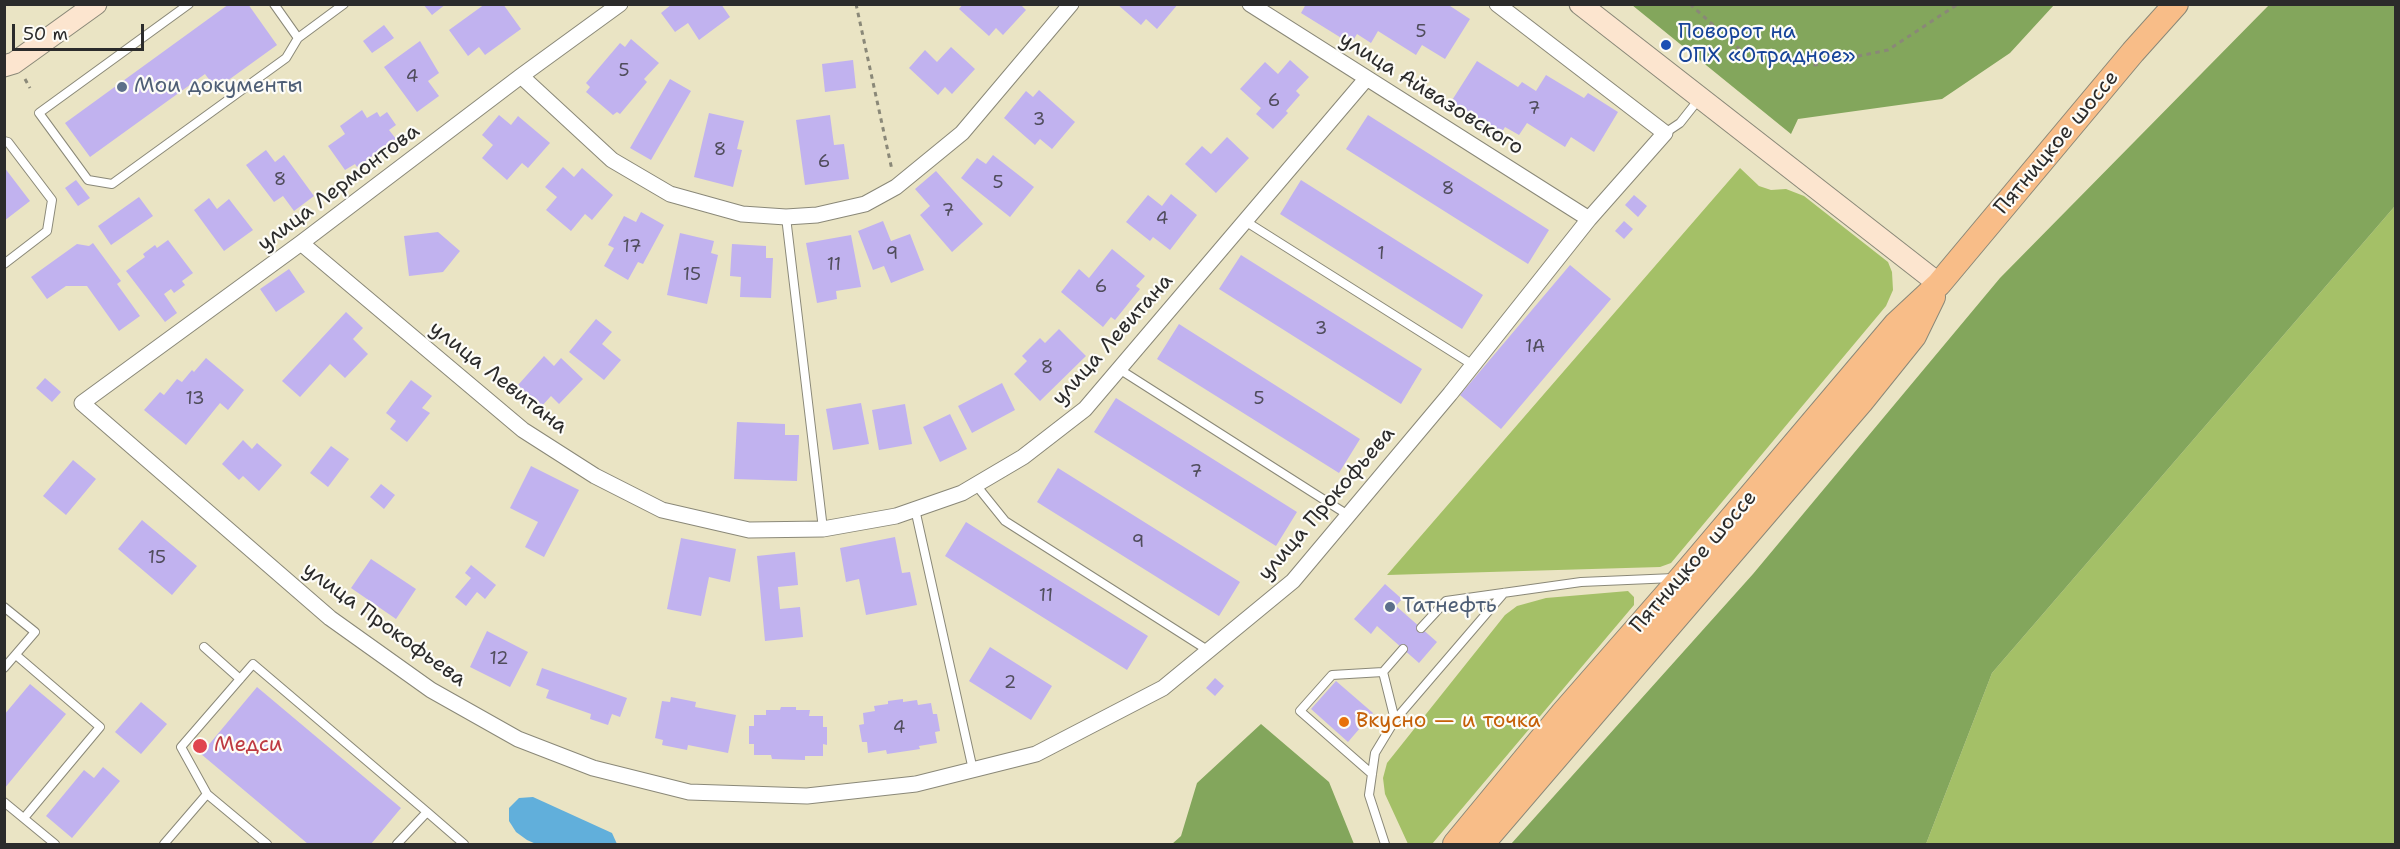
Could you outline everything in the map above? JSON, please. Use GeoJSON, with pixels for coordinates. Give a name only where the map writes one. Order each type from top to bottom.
{"type":"FeatureCollection","features":[{"type":"Feature","properties":{"kind":"main road","name":"Пятницкое шоссе"},"geometry":{"type":"LineString","coordinates":[[1455,844],[1896,324],[1939,284],[2133,52],[2176,4]]}},
{"type":"Feature","properties":{"kind":"main road","name":"Пятницкое шоссе"},"geometry":{"type":"LineString","coordinates":[[1482,844],[1881,377],[1914,336],[1939,284]]}},
{"type":"Feature","properties":{"kind":"street"},"geometry":{"type":"LineString","coordinates":[[13,71],[14,63],[96,4]]}},
{"type":"Feature","properties":{"kind":"street","name":"улица Лермонтова"},"geometry":{"type":"LineString","coordinates":[[82,403],[302,243],[521,76],[620,4]]}},
{"type":"Feature","properties":{"kind":"street"},"geometry":{"type":"LineString","coordinates":[[521,76],[612,160],[670,194],[742,214],[786,217],[817,215],[865,204],[896,187],[962,133],[1071,4]]}},
{"type":"Feature","properties":{"kind":"street","name":"улица Айвазовского"},"geometry":{"type":"LineString","coordinates":[[1250,4],[1589,219]]}},
{"type":"Feature","properties":{"kind":"street"},"geometry":{"type":"LineString","coordinates":[[1497,4],[1665,134]]}},
{"type":"Feature","properties":{"kind":"street"},"geometry":{"type":"LineString","coordinates":[[1580,4],[1939,284]]}},
{"type":"Feature","properties":{"kind":"street","name":"улица Левитана"},"geometry":{"type":"LineString","coordinates":[[302,243],[523,430],[595,476],[662,510],[749,530],[823,529],[896,516],[962,494],[1023,457],[1085,409],[1366,79]]}},
{"type":"Feature","properties":{"kind":"street","name":"улица Прокофьева"},"geometry":{"type":"LineString","coordinates":[[82,403],[330,618],[431,690],[518,739],[593,768],[689,792],[807,796],[916,784],[1036,754],[1163,688],[1293,581],[1473,365],[1589,219],[1665,134]]}},
{"type":"Feature","properties":{"kind":"lane"},"geometry":{"type":"LineString","coordinates":[[189,4],[39,113],[87,180],[112,184],[286,58],[298,38],[344,4]]}},
{"type":"Feature","properties":{"kind":"lane"},"geometry":{"type":"LineString","coordinates":[[274,4],[298,38]]}},
{"type":"Feature","properties":{"kind":"lane"},"geometry":{"type":"LineString","coordinates":[[1665,134],[1680,123],[1700,98]]}},
{"type":"Feature","properties":{"kind":"lane"},"geometry":{"type":"LineString","coordinates":[[4,141],[8,141],[52,200],[47,231],[4,264]]}},
{"type":"Feature","properties":{"kind":"lane"},"geometry":{"type":"LineString","coordinates":[[786,217],[823,529]]}},
{"type":"Feature","properties":{"kind":"lane"},"geometry":{"type":"LineString","coordinates":[[1245,221],[1473,365]]}},
{"type":"Feature","properties":{"kind":"lane"},"geometry":{"type":"LineString","coordinates":[[1119,369],[1348,515]]}},
{"type":"Feature","properties":{"kind":"lane"},"geometry":{"type":"LineString","coordinates":[[976,485],[1005,521],[1209,651]]}},
{"type":"Feature","properties":{"kind":"lane"},"geometry":{"type":"LineString","coordinates":[[915,509],[973,770]]}},
{"type":"Feature","properties":{"kind":"lane"},"geometry":{"type":"LineString","coordinates":[[1422,628],[1446,601],[1581,582],[1681,578]]}},
{"type":"Feature","properties":{"kind":"lane"},"geometry":{"type":"LineString","coordinates":[[1385,844],[1369,795],[1375,753],[1395,720],[1504,593]]}},
{"type":"Feature","properties":{"kind":"lane"},"geometry":{"type":"LineString","coordinates":[[4,607],[35,632],[4,668]]}},
{"type":"Feature","properties":{"kind":"lane"},"geometry":{"type":"LineString","coordinates":[[204,647],[240,678]]}},
{"type":"Feature","properties":{"kind":"lane"},"geometry":{"type":"LineString","coordinates":[[1372,774],[1300,711],[1332,675],[1383,672],[1403,649]]}},
{"type":"Feature","properties":{"kind":"lane"},"geometry":{"type":"LineString","coordinates":[[15,655],[100,727],[24,818]]}},
{"type":"Feature","properties":{"kind":"lane"},"geometry":{"type":"LineString","coordinates":[[267,844],[207,794],[181,747],[253,664],[464,844]]}},
{"type":"Feature","properties":{"kind":"lane"},"geometry":{"type":"LineString","coordinates":[[1383,672],[1395,720]]}},
{"type":"Feature","properties":{"kind":"lane"},"geometry":{"type":"LineString","coordinates":[[164,844],[207,794]]}},
{"type":"Feature","properties":{"kind":"lane"},"geometry":{"type":"LineString","coordinates":[[4,802],[55,844]]}},
{"type":"Feature","properties":{"kind":"lane"},"geometry":{"type":"LineString","coordinates":[[397,844],[427,812]]}},
{"type":"Feature","properties":{"kind":"path"},"geometry":{"type":"LineString","coordinates":[[856,4],[896,187]]}},
{"type":"Feature","properties":{"kind":"path"},"geometry":{"type":"LineString","coordinates":[[1690,4],[1746,55],[1815,65],[1888,50],[1958,4]]}},
{"type":"Feature","properties":{"kind":"path"},"geometry":{"type":"LineString","coordinates":[[13,71],[30,88]]}},
{"type":"Feature","properties":{"kind":"green space"},"geometry":{"type":"Polygon","coordinates":[[[2270,4],[2395,5],[2395,206],[1992,673],[1926,844],[1511,844],[1753,574],[2000,278],[2270,4]]]}},
{"type":"Feature","properties":{"kind":"green space"},"geometry":{"type":"Polygon","coordinates":[[[1632,5],[2054,5],[2010,53],[1942,99],[1798,119],[1791,134],[1632,5]]]}},
{"type":"Feature","properties":{"kind":"green space"},"geometry":{"type":"Polygon","coordinates":[[[1740,168],[1759,186],[1771,190],[1786,189],[1804,196],[1888,262],[1892,272],[1893,290],[1886,306],[1671,563],[1660,567],[1387,575],[1740,168]]]}},
{"type":"Feature","properties":{"kind":"green space"},"geometry":{"type":"Polygon","coordinates":[[[2395,206],[2395,844],[1926,844],[1992,673],[2395,206]]]}},
{"type":"Feature","properties":{"kind":"green space"},"geometry":{"type":"Polygon","coordinates":[[[1628,591],[1634,597],[1634,605],[1432,844],[1408,844],[1385,794],[1383,778],[1387,763],[1505,615],[1517,606],[1546,598],[1628,591]]]}},
{"type":"Feature","properties":{"kind":"green space"},"geometry":{"type":"Polygon","coordinates":[[[1261,724],[1329,782],[1354,844],[1172,844],[1181,836],[1197,783],[1261,724]]]}},
{"type":"Feature","properties":{"kind":"water"},"geometry":{"type":"Polygon","coordinates":[[[533,797],[612,833],[617,844],[536,844],[527,840],[516,832],[509,821],[509,808],[519,798],[533,797]]]}},
{"type":"Feature","properties":{"kind":"building"},"geometry":{"type":"Polygon","coordinates":[[[229,4],[248,4],[277,45],[216,89],[205,74],[90,157],[65,123],[229,4]]]}},
{"type":"Feature","properties":{"kind":"building"},"geometry":{"type":"Polygon","coordinates":[[[423,4],[446,4],[432,15],[423,4]]]}},
{"type":"Feature","properties":{"kind":"building"},"geometry":{"type":"Polygon","coordinates":[[[485,4],[503,4],[521,29],[485,55],[479,47],[468,56],[449,30],[485,4]]]}},
{"type":"Feature","properties":{"kind":"building"},"geometry":{"type":"Polygon","coordinates":[[[672,4],[721,4],[730,17],[699,40],[688,23],[675,32],[661,13],[672,4]]]}},
{"type":"Feature","properties":{"kind":"building"},"geometry":{"type":"Polygon","coordinates":[[[963,4],[1020,4],[1026,10],[1003,35],[996,28],[989,36],[959,9],[963,4]]]}},
{"type":"Feature","properties":{"kind":"building"},"geometry":{"type":"Polygon","coordinates":[[[1117,4],[1178,4],[1157,29],[1146,19],[1141,25],[1117,4]]]}},
{"type":"Feature","properties":{"kind":"building"},"geometry":{"type":"Polygon","coordinates":[[[1306,4],[1447,4],[1470,19],[1445,59],[1422,45],[1416,55],[1378,31],[1371,43],[1357,34],[1351,44],[1301,13],[1306,4]]]}},
{"type":"Feature","properties":{"kind":"building"},"geometry":{"type":"Polygon","coordinates":[[[384,25],[394,38],[372,53],[363,41],[384,25]]]}},
{"type":"Feature","properties":{"kind":"building"},"geometry":{"type":"Polygon","coordinates":[[[631,39],[659,63],[644,79],[647,82],[620,114],[617,112],[613,115],[586,92],[590,87],[586,83],[620,43],[625,47],[631,39]]]}},
{"type":"Feature","properties":{"kind":"building"},"geometry":{"type":"Polygon","coordinates":[[[420,41],[439,73],[428,81],[439,96],[417,112],[384,67],[420,41]]]}},
{"type":"Feature","properties":{"kind":"building"},"geometry":{"type":"Polygon","coordinates":[[[951,47],[975,69],[952,94],[945,87],[938,95],[909,68],[925,50],[937,62],[951,47]]]}},
{"type":"Feature","properties":{"kind":"building"},"geometry":{"type":"Polygon","coordinates":[[[853,60],[856,88],[825,92],[822,64],[853,60]]]}},
{"type":"Feature","properties":{"kind":"building"},"geometry":{"type":"Polygon","coordinates":[[[1290,60],[1309,77],[1296,91],[1300,95],[1286,111],[1288,113],[1273,129],[1256,114],[1261,108],[1240,89],[1265,62],[1278,74],[1290,60]]]}},
{"type":"Feature","properties":{"kind":"building"},"geometry":{"type":"Polygon","coordinates":[[[1477,61],[1518,87],[1522,82],[1536,91],[1546,75],[1584,98],[1588,93],[1618,112],[1594,152],[1571,137],[1565,147],[1527,123],[1519,135],[1505,127],[1499,137],[1449,105],[1477,61]]]}},
{"type":"Feature","properties":{"kind":"building"},"geometry":{"type":"Polygon","coordinates":[[[670,79],[691,91],[651,160],[630,148],[670,79]]]}},
{"type":"Feature","properties":{"kind":"building"},"geometry":{"type":"Polygon","coordinates":[[[1039,90],[1075,122],[1052,149],[1040,139],[1035,145],[1004,118],[1026,91],[1033,97],[1039,90]]]}},
{"type":"Feature","properties":{"kind":"building"},"geometry":{"type":"Polygon","coordinates":[[[362,110],[367,118],[377,112],[380,117],[387,112],[396,125],[389,130],[396,139],[357,167],[355,164],[345,170],[328,146],[345,134],[340,126],[362,110]]]}},
{"type":"Feature","properties":{"kind":"building"},"geometry":{"type":"Polygon","coordinates":[[[709,113],[744,121],[737,149],[742,150],[733,187],[694,177],[709,113]]]}},
{"type":"Feature","properties":{"kind":"building"},"geometry":{"type":"Polygon","coordinates":[[[499,115],[511,125],[518,116],[550,143],[528,168],[522,163],[507,180],[482,158],[493,145],[482,135],[499,115]]]}},
{"type":"Feature","properties":{"kind":"building"},"geometry":{"type":"Polygon","coordinates":[[[830,115],[834,145],[844,144],[849,179],[805,185],[796,120],[830,115]]]}},
{"type":"Feature","properties":{"kind":"building"},"geometry":{"type":"Polygon","coordinates":[[[1368,115],[1549,230],[1528,264],[1346,149],[1368,115]]]}},
{"type":"Feature","properties":{"kind":"building"},"geometry":{"type":"Polygon","coordinates":[[[1227,137],[1249,158],[1216,193],[1185,164],[1202,146],[1211,154],[1227,137]]]}},
{"type":"Feature","properties":{"kind":"building"},"geometry":{"type":"Polygon","coordinates":[[[266,150],[275,162],[284,155],[314,196],[294,211],[283,196],[274,202],[246,165],[266,150]]]}},
{"type":"Feature","properties":{"kind":"building"},"geometry":{"type":"Polygon","coordinates":[[[993,155],[1034,187],[1010,217],[961,178],[977,158],[986,164],[993,155]]]}},
{"type":"Feature","properties":{"kind":"building"},"geometry":{"type":"Polygon","coordinates":[[[4,167],[30,201],[4,221],[4,167]]]}},
{"type":"Feature","properties":{"kind":"building"},"geometry":{"type":"Polygon","coordinates":[[[563,167],[574,177],[582,168],[613,195],[592,220],[585,214],[571,231],[546,210],[557,197],[545,187],[563,167]]]}},
{"type":"Feature","properties":{"kind":"building"},"geometry":{"type":"Polygon","coordinates":[[[936,171],[983,224],[952,252],[920,215],[930,206],[915,189],[936,171]]]}},
{"type":"Feature","properties":{"kind":"building"},"geometry":{"type":"Polygon","coordinates":[[[76,180],[90,198],[78,206],[65,188],[76,180]]]}},
{"type":"Feature","properties":{"kind":"building"},"geometry":{"type":"Polygon","coordinates":[[[1301,180],[1483,295],[1462,329],[1280,214],[1301,180]]]}},
{"type":"Feature","properties":{"kind":"building"},"geometry":{"type":"Polygon","coordinates":[[[1171,194],[1197,215],[1170,250],[1153,237],[1150,241],[1126,222],[1148,195],[1162,206],[1171,194]]]}},
{"type":"Feature","properties":{"kind":"building"},"geometry":{"type":"Polygon","coordinates":[[[1634,195],[1647,206],[1638,217],[1625,205],[1634,195]]]}},
{"type":"Feature","properties":{"kind":"building"},"geometry":{"type":"Polygon","coordinates":[[[139,197],[153,216],[111,245],[98,226],[139,197]]]}},
{"type":"Feature","properties":{"kind":"building"},"geometry":{"type":"Polygon","coordinates":[[[209,198],[217,209],[229,199],[253,230],[224,251],[194,210],[209,198]]]}},
{"type":"Feature","properties":{"kind":"building"},"geometry":{"type":"Polygon","coordinates":[[[641,212],[664,225],[643,264],[638,262],[628,280],[604,266],[614,248],[608,245],[624,216],[636,222],[641,212]]]}},
{"type":"Feature","properties":{"kind":"building"},"geometry":{"type":"Polygon","coordinates":[[[883,221],[891,241],[910,234],[924,270],[891,283],[884,266],[873,270],[858,231],[883,221]]]}},
{"type":"Feature","properties":{"kind":"building"},"geometry":{"type":"Polygon","coordinates":[[[1624,221],[1633,229],[1624,239],[1615,231],[1624,221]]]}},
{"type":"Feature","properties":{"kind":"building"},"geometry":{"type":"Polygon","coordinates":[[[438,232],[460,251],[443,272],[409,276],[404,236],[438,232]]]}},
{"type":"Feature","properties":{"kind":"building"},"geometry":{"type":"Polygon","coordinates":[[[680,233],[714,241],[711,253],[718,255],[707,304],[667,295],[680,233]]]}},
{"type":"Feature","properties":{"kind":"building"},"geometry":{"type":"Polygon","coordinates":[[[851,235],[861,287],[836,291],[837,299],[817,303],[806,243],[851,235]]]}},
{"type":"Feature","properties":{"kind":"building"},"geometry":{"type":"Polygon","coordinates":[[[168,240],[193,273],[182,281],[185,285],[174,293],[171,289],[164,294],[177,313],[165,322],[126,271],[145,257],[143,254],[155,245],[157,248],[168,240]]]}},
{"type":"Feature","properties":{"kind":"building"},"geometry":{"type":"Polygon","coordinates":[[[93,243],[121,281],[117,284],[140,316],[119,331],[87,286],[66,286],[47,299],[31,277],[77,244],[89,246],[93,243]]]}},
{"type":"Feature","properties":{"kind":"building"},"geometry":{"type":"Polygon","coordinates":[[[732,244],[766,246],[766,258],[773,258],[771,298],[740,297],[741,277],[730,276],[732,244]]]}},
{"type":"Feature","properties":{"kind":"building"},"geometry":{"type":"Polygon","coordinates":[[[1112,249],[1145,276],[1136,286],[1140,289],[1115,320],[1111,317],[1103,327],[1061,292],[1079,269],[1089,278],[1112,249]]]}},
{"type":"Feature","properties":{"kind":"building"},"geometry":{"type":"Polygon","coordinates":[[[1241,255],[1422,369],[1401,404],[1219,289],[1241,255]]]}},
{"type":"Feature","properties":{"kind":"building"},"geometry":{"type":"Polygon","coordinates":[[[1570,265],[1611,299],[1501,429],[1460,395],[1570,265]]]}},
{"type":"Feature","properties":{"kind":"building"},"geometry":{"type":"Polygon","coordinates":[[[289,269],[305,292],[276,312],[260,289],[289,269]]]}},
{"type":"Feature","properties":{"kind":"building"},"geometry":{"type":"Polygon","coordinates":[[[346,312],[363,328],[353,339],[368,354],[345,378],[330,364],[300,397],[282,381],[346,312]]]}},
{"type":"Feature","properties":{"kind":"building"},"geometry":{"type":"Polygon","coordinates":[[[596,319],[612,332],[602,344],[621,360],[604,380],[569,352],[596,319]]]}},
{"type":"Feature","properties":{"kind":"building"},"geometry":{"type":"Polygon","coordinates":[[[1179,324],[1360,439],[1339,473],[1157,359],[1179,324]]]}},
{"type":"Feature","properties":{"kind":"building"},"geometry":{"type":"Polygon","coordinates":[[[1059,329],[1086,356],[1040,401],[1014,374],[1027,361],[1022,356],[1040,338],[1045,343],[1059,329]]]}},
{"type":"Feature","properties":{"kind":"building"},"geometry":{"type":"Polygon","coordinates":[[[544,356],[554,366],[561,358],[583,379],[559,404],[551,396],[541,407],[518,385],[544,356]]]}},
{"type":"Feature","properties":{"kind":"building"},"geometry":{"type":"Polygon","coordinates":[[[206,358],[244,390],[228,410],[220,403],[186,445],[144,410],[160,392],[164,395],[177,379],[182,382],[206,358]]]}},
{"type":"Feature","properties":{"kind":"building"},"geometry":{"type":"Polygon","coordinates":[[[45,378],[61,392],[52,402],[36,388],[45,378]]]}},
{"type":"Feature","properties":{"kind":"building"},"geometry":{"type":"Polygon","coordinates":[[[411,380],[432,396],[422,408],[430,413],[407,442],[390,429],[396,421],[386,413],[411,380]]]}},
{"type":"Feature","properties":{"kind":"building"},"geometry":{"type":"Polygon","coordinates":[[[1002,383],[1015,410],[972,433],[958,406],[1002,383]]]}},
{"type":"Feature","properties":{"kind":"building"},"geometry":{"type":"Polygon","coordinates":[[[1116,398],[1297,512],[1276,546],[1094,432],[1116,398]]]}},
{"type":"Feature","properties":{"kind":"building"},"geometry":{"type":"Polygon","coordinates":[[[861,403],[869,444],[833,450],[826,409],[861,403]]]}},
{"type":"Feature","properties":{"kind":"building"},"geometry":{"type":"Polygon","coordinates":[[[905,404],[912,444],[879,450],[872,410],[905,404]]]}},
{"type":"Feature","properties":{"kind":"building"},"geometry":{"type":"Polygon","coordinates":[[[950,414],[967,449],[940,462],[923,427],[950,414]]]}},
{"type":"Feature","properties":{"kind":"building"},"geometry":{"type":"Polygon","coordinates":[[[737,422],[785,424],[785,435],[799,435],[797,481],[734,479],[737,422]]]}},
{"type":"Feature","properties":{"kind":"building"},"geometry":{"type":"Polygon","coordinates":[[[243,440],[252,449],[257,443],[282,465],[259,491],[243,476],[239,480],[222,464],[243,440]]]}},
{"type":"Feature","properties":{"kind":"building"},"geometry":{"type":"Polygon","coordinates":[[[331,446],[349,459],[328,487],[310,473],[331,446]]]}},
{"type":"Feature","properties":{"kind":"building"},"geometry":{"type":"Polygon","coordinates":[[[73,460],[96,479],[66,515],[43,496],[73,460]]]}},
{"type":"Feature","properties":{"kind":"building"},"geometry":{"type":"Polygon","coordinates":[[[531,466],[579,490],[544,557],[525,547],[538,522],[510,508],[531,466]]]}},
{"type":"Feature","properties":{"kind":"building"},"geometry":{"type":"Polygon","coordinates":[[[1058,468],[1240,582],[1219,616],[1037,502],[1058,468]]]}},
{"type":"Feature","properties":{"kind":"building"},"geometry":{"type":"Polygon","coordinates":[[[381,484],[395,495],[384,509],[370,497],[381,484]]]}},
{"type":"Feature","properties":{"kind":"building"},"geometry":{"type":"Polygon","coordinates":[[[142,520],[197,566],[172,595],[118,549],[142,520]]]}},
{"type":"Feature","properties":{"kind":"building"},"geometry":{"type":"Polygon","coordinates":[[[966,522],[1148,636],[1127,670],[945,556],[966,522]]]}},
{"type":"Feature","properties":{"kind":"building"},"geometry":{"type":"Polygon","coordinates":[[[895,537],[902,573],[910,572],[917,605],[866,615],[859,579],[846,582],[840,548],[895,537]]]}},
{"type":"Feature","properties":{"kind":"building"},"geometry":{"type":"Polygon","coordinates":[[[681,538],[736,549],[730,582],[709,577],[701,616],[667,609],[681,538]]]}},
{"type":"Feature","properties":{"kind":"building"},"geometry":{"type":"Polygon","coordinates":[[[795,552],[798,585],[778,587],[780,609],[800,607],[803,637],[765,641],[757,556],[795,552]]]}},
{"type":"Feature","properties":{"kind":"building"},"geometry":{"type":"Polygon","coordinates":[[[371,559],[416,589],[396,619],[351,588],[371,559]]]}},
{"type":"Feature","properties":{"kind":"building"},"geometry":{"type":"Polygon","coordinates":[[[471,565],[496,585],[485,599],[477,592],[466,606],[455,597],[471,578],[465,573],[471,565]]]}},
{"type":"Feature","properties":{"kind":"building"},"geometry":{"type":"Polygon","coordinates":[[[1385,584],[1402,599],[1396,606],[1437,642],[1419,663],[1377,626],[1371,634],[1354,619],[1385,584]]]}},
{"type":"Feature","properties":{"kind":"building"},"geometry":{"type":"Polygon","coordinates":[[[487,631],[528,652],[510,687],[470,667],[487,631]]]}},
{"type":"Feature","properties":{"kind":"building"},"geometry":{"type":"Polygon","coordinates":[[[990,647],[1052,686],[1031,720],[969,681],[990,647]]]}},
{"type":"Feature","properties":{"kind":"building"},"geometry":{"type":"Polygon","coordinates":[[[542,668],[627,698],[620,717],[612,714],[608,725],[590,719],[591,714],[546,698],[549,690],[536,685],[542,668]]]}},
{"type":"Feature","properties":{"kind":"building"},"geometry":{"type":"Polygon","coordinates":[[[1215,678],[1224,686],[1215,696],[1206,688],[1215,678]]]}},
{"type":"Feature","properties":{"kind":"building"},"geometry":{"type":"Polygon","coordinates":[[[1336,681],[1373,713],[1348,742],[1311,709],[1336,681]]]}},
{"type":"Feature","properties":{"kind":"building"},"geometry":{"type":"Polygon","coordinates":[[[30,684],[66,714],[4,789],[4,715],[30,684]]]}},
{"type":"Feature","properties":{"kind":"building"},"geometry":{"type":"Polygon","coordinates":[[[257,687],[401,808],[371,844],[308,844],[201,754],[257,687]]]}},
{"type":"Feature","properties":{"kind":"building"},"geometry":{"type":"Polygon","coordinates":[[[671,697],[696,702],[695,707],[736,715],[728,753],[688,745],[687,750],[662,745],[663,740],[655,738],[662,701],[670,702],[671,697]]]}},
{"type":"Feature","properties":{"kind":"building"},"geometry":{"type":"Polygon","coordinates":[[[903,699],[903,702],[917,700],[918,705],[931,703],[933,714],[937,714],[940,731],[935,732],[937,743],[919,746],[920,749],[887,754],[886,750],[868,753],[867,742],[862,742],[859,725],[864,724],[863,713],[875,711],[874,706],[888,704],[888,701],[903,699]]]}},
{"type":"Feature","properties":{"kind":"building"},"geometry":{"type":"Polygon","coordinates":[[[141,702],[167,724],[141,754],[115,732],[141,702]]]}},
{"type":"Feature","properties":{"kind":"building"},"geometry":{"type":"Polygon","coordinates":[[[781,707],[810,710],[809,716],[823,716],[823,727],[827,727],[827,745],[823,744],[823,756],[805,756],[805,760],[772,759],[771,755],[754,755],[754,744],[749,744],[749,726],[754,726],[754,715],[766,715],[766,710],[780,710],[781,707]]]}},
{"type":"Feature","properties":{"kind":"building"},"geometry":{"type":"Polygon","coordinates":[[[103,767],[120,781],[72,838],[46,816],[84,770],[94,778],[103,767]]]}},
{"type":"Feature","properties":{"kind":"place","name":"Поворот на ОПХ «Отрадное»"},"geometry":{"type":"Point","coordinates":[1666,45]}},
{"type":"Feature","properties":{"kind":"place","name":"Мои документы"},"geometry":{"type":"Point","coordinates":[122,87]}},
{"type":"Feature","properties":{"kind":"place","name":"Татнефть"},"geometry":{"type":"Point","coordinates":[1390,607]}},
{"type":"Feature","properties":{"kind":"place","name":"Вкусно — и точка"},"geometry":{"type":"Point","coordinates":[1344,722]}},
{"type":"Feature","properties":{"kind":"place","name":"Медси"},"geometry":{"type":"Point","coordinates":[200,746]}}]}
